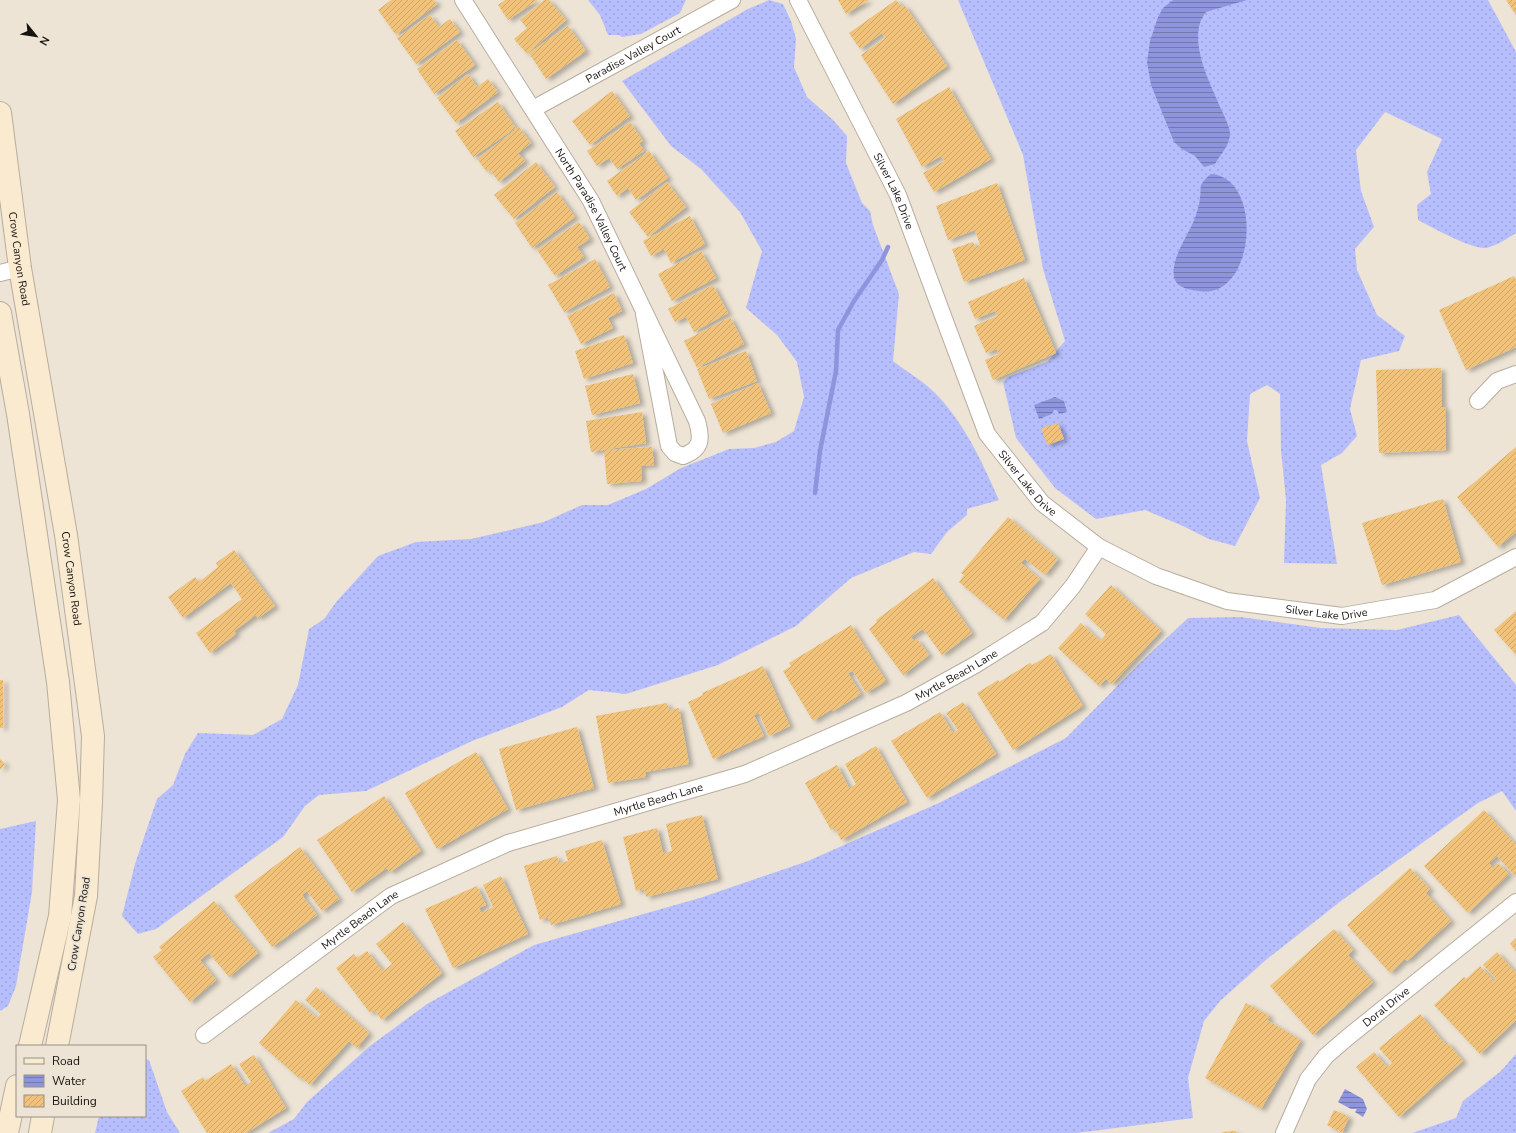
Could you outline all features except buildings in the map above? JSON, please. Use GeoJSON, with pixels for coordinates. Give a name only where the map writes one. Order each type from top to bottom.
{"type":"FeatureCollection","features":[{"type":"Feature","properties":{"kind":"main road","name":"Crow Canyon Road"},"geometry":{"type":"LineString","coordinates":[[0,112],[10,271],[66,535],[93,736],[86,896],[57,1045]]}},
{"type":"Feature","properties":{"kind":"main road","name":"Crow Canyon Road"},"geometry":{"type":"LineString","coordinates":[[0,312],[18,414],[58,682],[69,800],[60,916],[30,1045]]}},
{"type":"Feature","properties":{"kind":"main road"},"geometry":{"type":"LineString","coordinates":[[7,1133],[16,1091]]}},
{"type":"Feature","properties":{"kind":"main road"},"geometry":{"type":"LineString","coordinates":[[40,1133],[43,1117]]}},
{"type":"Feature","properties":{"kind":"street","name":"North Paradise Valley Court"},"geometry":{"type":"LineString","coordinates":[[463,0],[591,201],[626,272],[644,314],[697,422],[701,435],[698,446],[692,453],[683,456],[675,453],[669,446],[644,314]]}},
{"type":"Feature","properties":{"kind":"street","name":"Paradise Valley Court"},"geometry":{"type":"LineString","coordinates":[[533,109],[732,0]]}},
{"type":"Feature","properties":{"kind":"street","name":"Silver Lake Drive"},"geometry":{"type":"LineString","coordinates":[[798,0],[898,195],[987,434],[1042,503],[1099,547],[1156,576],[1227,601],[1342,616],[1435,600],[1516,558]]}},
{"type":"Feature","properties":{"kind":"street"},"geometry":{"type":"LineString","coordinates":[[1478,401],[1497,381],[1516,374]]}},
{"type":"Feature","properties":{"kind":"street","name":"Myrtle Beach Lane"},"geometry":{"type":"LineString","coordinates":[[204,1035],[391,896],[508,843],[745,774],[906,703],[975,665],[1042,623],[1073,586],[1099,547]]}},
{"type":"Feature","properties":{"kind":"street","name":"Doral Drive"},"geometry":{"type":"LineString","coordinates":[[1284,1133],[1308,1079],[1326,1056],[1516,902]]}},
{"type":"Feature","properties":{"kind":"shaded area"},"geometry":{"type":"Polygon","coordinates":[[[588,0],[686,0],[680,13],[641,34],[622,37],[619,35],[608,35],[600,15],[588,0]]]}},
{"type":"Feature","properties":{"kind":"shaded area"},"geometry":{"type":"Polygon","coordinates":[[[769,0],[783,4],[791,21],[796,39],[794,67],[807,97],[833,120],[847,136],[846,163],[862,203],[870,211],[873,225],[899,294],[893,361],[937,395],[957,419],[986,472],[999,500],[967,509],[967,515],[947,532],[931,554],[914,552],[851,578],[796,626],[718,665],[626,694],[589,690],[562,707],[472,741],[366,791],[319,795],[305,806],[283,837],[156,929],[138,934],[122,916],[135,864],[157,799],[173,785],[185,754],[198,733],[253,735],[282,719],[298,685],[309,629],[324,619],[337,601],[378,556],[416,542],[471,539],[544,522],[582,505],[608,505],[646,489],[681,468],[729,449],[754,448],[776,442],[794,431],[804,397],[797,362],[777,335],[746,308],[762,251],[740,212],[701,169],[671,146],[622,81],[748,9],[769,0]]]}},
{"type":"Feature","properties":{"kind":"shaded area"},"geometry":{"type":"Polygon","coordinates":[[[958,0],[1488,0],[1516,52],[1516,233],[1494,246],[1486,248],[1471,245],[1451,237],[1418,220],[1417,205],[1431,194],[1427,172],[1442,139],[1385,112],[1356,150],[1361,191],[1374,227],[1355,249],[1357,270],[1377,315],[1405,336],[1399,351],[1361,360],[1350,409],[1357,436],[1342,453],[1321,465],[1337,564],[1284,563],[1286,500],[1281,450],[1280,394],[1267,385],[1250,394],[1247,441],[1260,498],[1235,546],[1209,539],[1145,510],[1096,519],[1055,488],[1016,438],[1003,382],[1008,377],[1047,362],[1065,341],[1043,269],[1023,155],[958,0]]]}},
{"type":"Feature","properties":{"kind":"shaded area"},"geometry":{"type":"Polygon","coordinates":[[[1459,615],[1516,685],[1516,811],[1502,791],[1478,803],[1341,901],[1267,959],[1220,1001],[1204,1021],[1188,1078],[1193,1118],[1077,1133],[268,1133],[294,1119],[307,1102],[370,1046],[427,1004],[534,945],[700,898],[808,861],[941,802],[1066,738],[1142,661],[1188,618],[1240,617],[1321,628],[1397,630],[1459,615]]]}},
{"type":"Feature","properties":{"kind":"shaded area"},"geometry":{"type":"Polygon","coordinates":[[[36,821],[32,892],[16,986],[8,1006],[0,1011],[0,829],[36,821]]]}},
{"type":"Feature","properties":{"kind":"shaded area"},"geometry":{"type":"Polygon","coordinates":[[[1516,1054],[1516,1133],[1412,1133],[1456,1118],[1463,1101],[1501,1071],[1516,1054]]]}},
{"type":"Feature","properties":{"kind":"shaded area"},"geometry":{"type":"Polygon","coordinates":[[[146,1059],[149,1060],[167,1112],[180,1133],[95,1133],[99,1117],[146,1117],[146,1059]]]}},
{"type":"Feature","properties":{"kind":"water"},"geometry":{"type":"Polygon","coordinates":[[[1173,0],[1247,0],[1206,12],[1200,22],[1198,34],[1202,61],[1227,122],[1230,134],[1227,146],[1215,164],[1204,167],[1195,156],[1182,149],[1174,142],[1151,85],[1147,62],[1150,41],[1158,17],[1163,8],[1173,0]]]}},
{"type":"Feature","properties":{"kind":"water"},"geometry":{"type":"Polygon","coordinates":[[[1211,174],[1228,181],[1240,195],[1246,215],[1246,238],[1242,259],[1232,278],[1218,289],[1199,291],[1185,288],[1177,283],[1175,280],[1174,265],[1180,248],[1195,218],[1200,202],[1201,185],[1211,174]]]}},
{"type":"Feature","properties":{"kind":"water"},"geometry":{"type":"Polygon","coordinates":[[[1055,397],[1064,401],[1067,412],[1059,414],[1057,410],[1054,410],[1052,414],[1039,419],[1034,405],[1055,397]]]}},
{"type":"Feature","properties":{"kind":"water"},"geometry":{"type":"Polygon","coordinates":[[[1345,1089],[1363,1099],[1367,1109],[1363,1117],[1355,1112],[1357,1109],[1351,1109],[1338,1102],[1345,1089]]]}},
{"type":"Feature","properties":{"kind":"waterway"},"geometry":{"type":"LineString","coordinates":[[815,493],[820,451],[836,371],[838,330],[854,301],[882,260],[888,247]]}}]}
